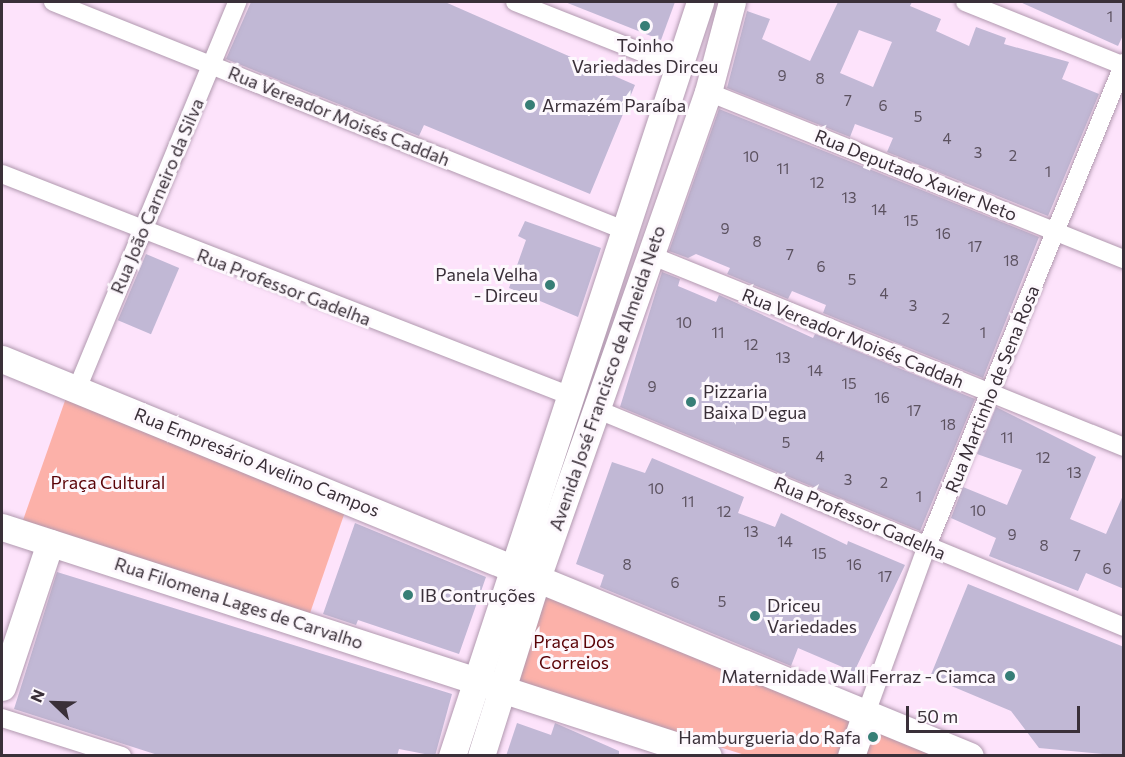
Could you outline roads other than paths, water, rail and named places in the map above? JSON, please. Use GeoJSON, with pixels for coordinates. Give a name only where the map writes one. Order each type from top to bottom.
{"type":"FeatureCollection","features":[{"type":"Feature","properties":{"kind":"street","name":"Rua Vereador Moisés Caddah"},"geometry":{"type":"LineString","coordinates":[[53,2],[626,231]]}},
{"type":"Feature","properties":{"kind":"street","name":"Rua João Carneiro da Silva"},"geometry":{"type":"LineString","coordinates":[[76,389],[237,2]]}},
{"type":"Feature","properties":{"kind":"street"},"geometry":{"type":"LineString","coordinates":[[515,2],[679,68]]}},
{"type":"Feature","properties":{"kind":"street","name":"Avenida José Francisco de Almeida Neto"},"geometry":{"type":"LineString","coordinates":[[452,756],[512,565],[568,395],[626,231],[700,2]]}},
{"type":"Feature","properties":{"kind":"street","name":"Avenida José Francisco de Almeida Neto"},"geometry":{"type":"LineString","coordinates":[[481,756],[538,575],[708,92],[732,2]]}},
{"type":"Feature","properties":{"kind":"street"},"geometry":{"type":"LineString","coordinates":[[965,2],[1123,65]]}},
{"type":"Feature","properties":{"kind":"street","name":"Rua Martinho de Sena Rosa"},"geometry":{"type":"LineString","coordinates":[[865,716],[927,546],[992,394],[1123,65]]}},
{"type":"Feature","properties":{"kind":"street","name":"Rua Deputado Xavier Neto"},"geometry":{"type":"LineString","coordinates":[[708,92],[1124,259]]}},
{"type":"Feature","properties":{"kind":"street","name":"Rua Professor Gadelha"},"geometry":{"type":"LineString","coordinates":[[2,174],[142,233],[568,395]]}},
{"type":"Feature","properties":{"kind":"street","name":"Rua Vereador Moisés Caddah"},"geometry":{"type":"LineString","coordinates":[[650,255],[1124,447]]}},
{"type":"Feature","properties":{"kind":"street","name":"Rua Empresário Avelino Campos"},"geometry":{"type":"LineString","coordinates":[[2,359],[538,575]]}},
{"type":"Feature","properties":{"kind":"street","name":"Rua Professor Gadelha"},"geometry":{"type":"LineString","coordinates":[[596,409],[1124,627]]}},
{"type":"Feature","properties":{"kind":"street","name":"Rua Filomena Lages de Carvalho"},"geometry":{"type":"LineString","coordinates":[[2,527],[502,690]]}},
{"type":"Feature","properties":{"kind":"street"},"geometry":{"type":"LineString","coordinates":[[2,687],[50,543]]}},
{"type":"Feature","properties":{"kind":"street"},"geometry":{"type":"LineString","coordinates":[[538,575],[865,716],[970,756]]}},
{"type":"Feature","properties":{"kind":"street"},"geometry":{"type":"LineString","coordinates":[[502,690],[708,756]]}},
{"type":"Feature","properties":{"kind":"street"},"geometry":{"type":"LineString","coordinates":[[851,756],[865,716]]}},
{"type":"Feature","properties":{"kind":"street"},"geometry":{"type":"LineString","coordinates":[[2,718],[122,756]]}},
{"type":"Feature","properties":{"kind":"place","name":"Toinho Variedades Dirceu"},"geometry":{"type":"Point","coordinates":[645,26]}},
{"type":"Feature","properties":{"kind":"place","name":"Armazém Paraíba"},"geometry":{"type":"Point","coordinates":[530,105]}},
{"type":"Feature","properties":{"kind":"place","name":"Panela Velha - Dirceu"},"geometry":{"type":"Point","coordinates":[550,285]}},
{"type":"Feature","properties":{"kind":"place","name":"Pizzaria Baixa D'egua"},"geometry":{"type":"Point","coordinates":[691,402]}},
{"type":"Feature","properties":{"kind":"place","name":"IB Contruções"},"geometry":{"type":"Point","coordinates":[408,595]}},
{"type":"Feature","properties":{"kind":"place","name":"Driceu Variedades"},"geometry":{"type":"Point","coordinates":[755,616]}},
{"type":"Feature","properties":{"kind":"place","name":"Maternidade Wall Ferraz - Ciamca"},"geometry":{"type":"Point","coordinates":[1010,676]}},
{"type":"Feature","properties":{"kind":"place","name":"Hamburgueria do Rafa"},"geometry":{"type":"Point","coordinates":[873,737]}},
{"type":"Feature","properties":{"kind":"park label","name":"Praça Cultural"},"geometry":{"type":"Point","coordinates":[108,482]}},
{"type":"Feature","properties":{"kind":"park label","name":"Praça Dos Correios"},"geometry":{"type":"Point","coordinates":[574,652]}}]}
